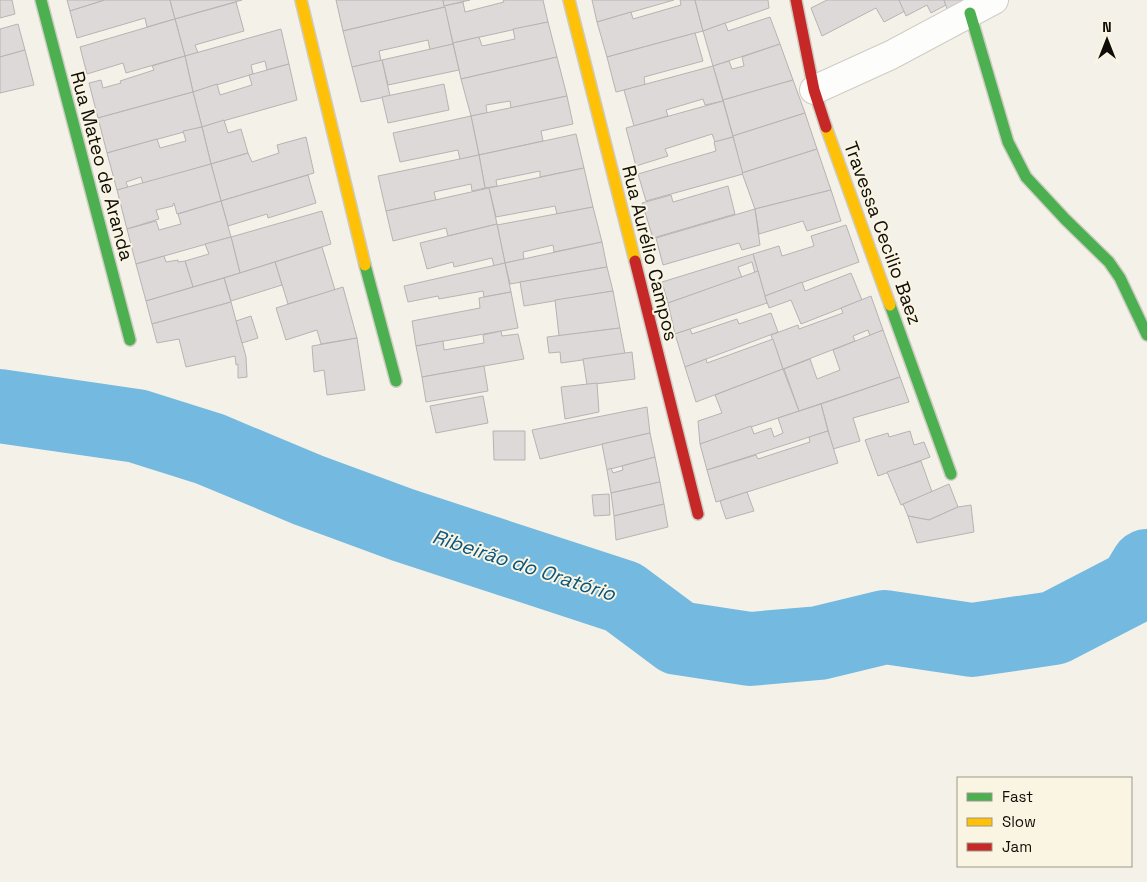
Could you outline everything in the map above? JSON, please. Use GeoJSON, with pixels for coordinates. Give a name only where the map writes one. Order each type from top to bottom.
{"type":"FeatureCollection","features":[{"type":"Feature","properties":{"kind":"street","name":"Rua Mateo de Aranda"},"geometry":{"type":"LineString","coordinates":[[41,0],[130,340]]}},
{"type":"Feature","properties":{"kind":"street"},"geometry":{"type":"LineString","coordinates":[[301,0],[376,308],[396,381]]}},
{"type":"Feature","properties":{"kind":"street","name":"Rua Aurélio Campos"},"geometry":{"type":"LineString","coordinates":[[569,0],[698,514]]}},
{"type":"Feature","properties":{"kind":"street","name":"Travessa Cecilio Baez"},"geometry":{"type":"LineString","coordinates":[[796,0],[814,90],[839,165],[951,474]]}},
{"type":"Feature","properties":{"kind":"street"},"geometry":{"type":"LineString","coordinates":[[814,90],[891,55],[994,0]]}},
{"type":"Feature","properties":{"kind":"street"},"geometry":{"type":"LineString","coordinates":[[970,14],[1008,142],[1026,177],[1064,219],[1109,262],[1120,278],[1147,335]]}},
{"type":"Feature","properties":{"kind":"building"},"geometry":{"type":"Polygon","coordinates":[[[0,0],[12,0],[15,14],[0,18],[0,0]]]}},
{"type":"Feature","properties":{"kind":"building"},"geometry":{"type":"Polygon","coordinates":[[[67,0],[105,0],[70,11],[67,0]]]}},
{"type":"Feature","properties":{"kind":"building"},"geometry":{"type":"Polygon","coordinates":[[[105,0],[170,0],[175,19],[147,27],[145,18],[77,38],[70,11],[105,0]]]}},
{"type":"Feature","properties":{"kind":"building"},"geometry":{"type":"Polygon","coordinates":[[[170,0],[242,0],[175,19],[170,0]]]}},
{"type":"Feature","properties":{"kind":"building"},"geometry":{"type":"Polygon","coordinates":[[[336,0],[443,0],[445,7],[343,31],[336,0]]]}},
{"type":"Feature","properties":{"kind":"building"},"geometry":{"type":"Polygon","coordinates":[[[443,0],[470,0],[444,6],[443,0]]]}},
{"type":"Feature","properties":{"kind":"building"},"geometry":{"type":"Polygon","coordinates":[[[503,0],[543,0],[548,22],[453,43],[444,6],[463,2],[465,12],[504,2],[503,0]]]}},
{"type":"Feature","properties":{"kind":"building"},"geometry":{"type":"Polygon","coordinates":[[[592,0],[674,0],[597,22],[592,0]]]}},
{"type":"Feature","properties":{"kind":"building"},"geometry":{"type":"Polygon","coordinates":[[[680,0],[695,0],[703,31],[607,57],[597,22],[631,12],[633,19],[681,5],[680,0]]]}},
{"type":"Feature","properties":{"kind":"building"},"geometry":{"type":"Polygon","coordinates":[[[695,0],[768,0],[769,8],[703,31],[695,0]]]}},
{"type":"Feature","properties":{"kind":"building"},"geometry":{"type":"Polygon","coordinates":[[[827,0],[899,0],[905,11],[884,22],[876,8],[822,36],[811,8],[827,0]]]}},
{"type":"Feature","properties":{"kind":"building"},"geometry":{"type":"Polygon","coordinates":[[[899,0],[944,0],[946,5],[931,13],[927,5],[906,16],[899,0]]]}},
{"type":"Feature","properties":{"kind":"building"},"geometry":{"type":"Polygon","coordinates":[[[944,0],[967,0],[947,9],[944,0]]]}},
{"type":"Feature","properties":{"kind":"building"},"geometry":{"type":"Polygon","coordinates":[[[236,2],[244,31],[195,45],[198,53],[185,56],[175,19],[236,2]]]}},
{"type":"Feature","properties":{"kind":"building"},"geometry":{"type":"Polygon","coordinates":[[[445,7],[453,44],[430,50],[428,40],[379,51],[381,61],[352,67],[343,31],[445,7]]]}},
{"type":"Feature","properties":{"kind":"building"},"geometry":{"type":"Polygon","coordinates":[[[770,17],[780,44],[713,66],[703,31],[725,23],[728,31],[770,17]]]}},
{"type":"Feature","properties":{"kind":"building"},"geometry":{"type":"Polygon","coordinates":[[[175,19],[185,56],[126,73],[123,63],[87,74],[80,47],[175,19]]]}},
{"type":"Feature","properties":{"kind":"building"},"geometry":{"type":"Polygon","coordinates":[[[548,22],[557,57],[461,79],[453,43],[479,37],[482,46],[515,39],[513,29],[548,22]]]}},
{"type":"Feature","properties":{"kind":"building"},"geometry":{"type":"Polygon","coordinates":[[[18,24],[25,50],[0,57],[0,29],[18,24]]]}},
{"type":"Feature","properties":{"kind":"building"},"geometry":{"type":"Polygon","coordinates":[[[281,29],[289,64],[267,70],[265,61],[251,65],[253,74],[193,92],[185,56],[281,29]]]}},
{"type":"Feature","properties":{"kind":"building"},"geometry":{"type":"Polygon","coordinates":[[[695,33],[703,61],[644,77],[645,85],[616,92],[607,57],[695,33]]]}},
{"type":"Feature","properties":{"kind":"building"},"geometry":{"type":"Polygon","coordinates":[[[453,44],[459,70],[388,85],[382,60],[453,44]]]}},
{"type":"Feature","properties":{"kind":"building"},"geometry":{"type":"Polygon","coordinates":[[[780,44],[793,80],[723,100],[713,66],[729,61],[732,69],[744,66],[742,57],[780,44]]]}},
{"type":"Feature","properties":{"kind":"building"},"geometry":{"type":"Polygon","coordinates":[[[25,50],[34,85],[0,93],[0,57],[25,50]]]}},
{"type":"Feature","properties":{"kind":"building"},"geometry":{"type":"Polygon","coordinates":[[[185,56],[193,92],[98,118],[89,83],[101,80],[103,88],[121,83],[120,81],[154,70],[152,66],[185,56]]]}},
{"type":"Feature","properties":{"kind":"building"},"geometry":{"type":"Polygon","coordinates":[[[557,57],[567,96],[511,108],[510,101],[486,105],[487,113],[471,116],[461,79],[557,57]]]}},
{"type":"Feature","properties":{"kind":"building"},"geometry":{"type":"Polygon","coordinates":[[[382,60],[390,96],[361,102],[352,67],[382,60]]]}},
{"type":"Feature","properties":{"kind":"building"},"geometry":{"type":"Polygon","coordinates":[[[289,64],[297,100],[202,127],[193,92],[217,84],[220,95],[252,85],[249,75],[289,64]]]}},
{"type":"Feature","properties":{"kind":"building"},"geometry":{"type":"Polygon","coordinates":[[[713,66],[723,101],[705,105],[703,99],[666,110],[668,116],[634,126],[624,90],[713,66]]]}},
{"type":"Feature","properties":{"kind":"building"},"geometry":{"type":"Polygon","coordinates":[[[793,80],[805,113],[733,136],[723,100],[793,80]]]}},
{"type":"Feature","properties":{"kind":"building"},"geometry":{"type":"Polygon","coordinates":[[[444,84],[449,110],[388,123],[382,97],[444,84]]]}},
{"type":"Feature","properties":{"kind":"building"},"geometry":{"type":"Polygon","coordinates":[[[193,92],[202,127],[107,153],[98,118],[193,92]]]}},
{"type":"Feature","properties":{"kind":"building"},"geometry":{"type":"Polygon","coordinates":[[[567,96],[573,124],[541,131],[543,141],[479,155],[471,116],[567,96]]]}},
{"type":"Feature","properties":{"kind":"building"},"geometry":{"type":"Polygon","coordinates":[[[723,101],[733,137],[715,142],[712,134],[665,149],[668,156],[636,166],[626,128],[723,101]]]}},
{"type":"Feature","properties":{"kind":"building"},"geometry":{"type":"Polygon","coordinates":[[[805,113],[817,149],[742,173],[733,136],[805,113]]]}},
{"type":"Feature","properties":{"kind":"building"},"geometry":{"type":"Polygon","coordinates":[[[471,116],[479,155],[460,160],[458,150],[400,162],[393,133],[471,116]]]}},
{"type":"Feature","properties":{"kind":"building"},"geometry":{"type":"Polygon","coordinates":[[[224,120],[228,133],[241,129],[248,153],[211,164],[202,127],[224,120]]]}},
{"type":"Feature","properties":{"kind":"building"},"geometry":{"type":"Polygon","coordinates":[[[202,127],[211,164],[143,184],[141,177],[126,182],[128,188],[117,190],[107,153],[157,139],[160,148],[186,141],[183,131],[202,127]]]}},
{"type":"Feature","properties":{"kind":"building"},"geometry":{"type":"Polygon","coordinates":[[[576,134],[584,168],[540,177],[540,171],[496,180],[497,186],[485,188],[479,155],[576,134]]]}},
{"type":"Feature","properties":{"kind":"building"},"geometry":{"type":"Polygon","coordinates":[[[306,137],[314,173],[221,201],[211,164],[248,153],[252,162],[279,153],[277,145],[306,137]]]}},
{"type":"Feature","properties":{"kind":"building"},"geometry":{"type":"Polygon","coordinates":[[[733,137],[743,174],[646,201],[638,174],[716,151],[714,142],[733,137]]]}},
{"type":"Feature","properties":{"kind":"building"},"geometry":{"type":"Polygon","coordinates":[[[817,149],[831,190],[755,209],[742,173],[817,149]]]}},
{"type":"Feature","properties":{"kind":"building"},"geometry":{"type":"Polygon","coordinates":[[[479,155],[485,188],[472,191],[471,184],[434,192],[436,200],[386,211],[378,176],[479,155]]]}},
{"type":"Feature","properties":{"kind":"building"},"geometry":{"type":"Polygon","coordinates":[[[211,164],[221,201],[177,214],[174,203],[173,206],[156,210],[159,219],[127,229],[117,190],[211,164]]]}},
{"type":"Feature","properties":{"kind":"building"},"geometry":{"type":"Polygon","coordinates":[[[584,168],[593,207],[557,214],[555,206],[496,217],[489,188],[584,168]]]}},
{"type":"Feature","properties":{"kind":"building"},"geometry":{"type":"Polygon","coordinates":[[[308,175],[316,203],[268,218],[267,214],[228,226],[221,201],[308,175]]]}},
{"type":"Feature","properties":{"kind":"building"},"geometry":{"type":"Polygon","coordinates":[[[728,186],[735,214],[653,238],[642,203],[671,195],[673,202],[728,186]]]}},
{"type":"Feature","properties":{"kind":"building"},"geometry":{"type":"Polygon","coordinates":[[[489,188],[497,224],[448,236],[446,228],[393,241],[386,211],[489,188]]]}},
{"type":"Feature","properties":{"kind":"building"},"geometry":{"type":"Polygon","coordinates":[[[831,190],[841,221],[807,231],[803,221],[759,234],[755,209],[831,190]]]}},
{"type":"Feature","properties":{"kind":"building"},"geometry":{"type":"Polygon","coordinates":[[[221,201],[231,237],[136,264],[127,229],[156,221],[159,230],[181,224],[178,214],[221,201]]]}},
{"type":"Feature","properties":{"kind":"building"},"geometry":{"type":"Polygon","coordinates":[[[593,207],[602,242],[554,252],[553,245],[523,252],[524,259],[505,263],[497,225],[593,207]]]}},
{"type":"Feature","properties":{"kind":"building"},"geometry":{"type":"Polygon","coordinates":[[[755,209],[760,245],[742,250],[739,243],[663,265],[656,238],[755,209]]]}},
{"type":"Feature","properties":{"kind":"building"},"geometry":{"type":"Polygon","coordinates":[[[322,211],[331,244],[240,273],[231,237],[322,211]]]}},
{"type":"Feature","properties":{"kind":"building"},"geometry":{"type":"Polygon","coordinates":[[[497,224],[505,263],[494,266],[492,258],[454,267],[453,262],[427,269],[420,243],[497,224]]]}},
{"type":"Feature","properties":{"kind":"building"},"geometry":{"type":"Polygon","coordinates":[[[846,225],[859,262],[765,296],[753,254],[779,246],[782,256],[814,246],[811,236],[846,225]]]}},
{"type":"Feature","properties":{"kind":"building"},"geometry":{"type":"Polygon","coordinates":[[[231,237],[240,273],[193,287],[185,261],[209,254],[205,244],[231,237]]]}},
{"type":"Feature","properties":{"kind":"building"},"geometry":{"type":"Polygon","coordinates":[[[602,242],[607,267],[510,284],[505,263],[602,242]]]}},
{"type":"Feature","properties":{"kind":"building"},"geometry":{"type":"Polygon","coordinates":[[[322,247],[335,290],[288,304],[275,262],[322,247]]]}},
{"type":"Feature","properties":{"kind":"building"},"geometry":{"type":"Polygon","coordinates":[[[753,254],[758,271],[755,273],[752,262],[738,267],[742,278],[668,303],[662,282],[753,254]]]}},
{"type":"Feature","properties":{"kind":"building"},"geometry":{"type":"Polygon","coordinates":[[[164,256],[166,262],[185,261],[193,287],[146,301],[136,264],[164,256]]]}},
{"type":"Feature","properties":{"kind":"building"},"geometry":{"type":"Polygon","coordinates":[[[275,262],[282,285],[231,301],[224,278],[275,262]]]}},
{"type":"Feature","properties":{"kind":"building"},"geometry":{"type":"Polygon","coordinates":[[[505,263],[511,292],[484,297],[483,291],[439,299],[438,296],[408,302],[404,286],[505,263]]]}},
{"type":"Feature","properties":{"kind":"building"},"geometry":{"type":"Polygon","coordinates":[[[607,267],[613,291],[524,306],[520,282],[607,267]]]}},
{"type":"Feature","properties":{"kind":"building"},"geometry":{"type":"Polygon","coordinates":[[[758,271],[767,303],[675,334],[668,303],[758,271]]]}},
{"type":"Feature","properties":{"kind":"building"},"geometry":{"type":"Polygon","coordinates":[[[851,273],[862,300],[801,324],[791,300],[769,308],[765,296],[802,282],[805,291],[851,273]]]}},
{"type":"Feature","properties":{"kind":"building"},"geometry":{"type":"Polygon","coordinates":[[[224,278],[231,302],[152,324],[146,301],[224,278]]]}},
{"type":"Feature","properties":{"kind":"building"},"geometry":{"type":"Polygon","coordinates":[[[343,287],[357,338],[321,344],[317,330],[286,340],[276,308],[343,287]]]}},
{"type":"Feature","properties":{"kind":"building"},"geometry":{"type":"Polygon","coordinates":[[[613,291],[620,328],[559,336],[555,300],[613,291]]]}},
{"type":"Feature","properties":{"kind":"building"},"geometry":{"type":"Polygon","coordinates":[[[511,292],[518,328],[416,346],[412,321],[480,308],[479,298],[511,292]]]}},
{"type":"Feature","properties":{"kind":"building"},"geometry":{"type":"Polygon","coordinates":[[[871,296],[883,330],[870,336],[868,330],[853,336],[855,341],[783,369],[771,335],[798,325],[799,329],[843,313],[841,308],[871,296]]]}},
{"type":"Feature","properties":{"kind":"building"},"geometry":{"type":"Polygon","coordinates":[[[231,302],[246,357],[247,377],[238,378],[238,364],[236,365],[235,356],[186,367],[179,339],[157,343],[152,324],[231,302]]]}},
{"type":"Feature","properties":{"kind":"building"},"geometry":{"type":"Polygon","coordinates":[[[771,313],[778,332],[685,367],[675,334],[690,329],[692,334],[737,319],[739,324],[771,313]]]}},
{"type":"Feature","properties":{"kind":"building"},"geometry":{"type":"Polygon","coordinates":[[[251,316],[258,338],[242,343],[236,321],[251,316]]]}},
{"type":"Feature","properties":{"kind":"building"},"geometry":{"type":"Polygon","coordinates":[[[620,328],[625,354],[561,363],[560,352],[549,353],[547,337],[620,328]]]}},
{"type":"Feature","properties":{"kind":"building"},"geometry":{"type":"Polygon","coordinates":[[[883,330],[900,377],[799,411],[784,369],[810,359],[817,379],[840,370],[833,350],[883,330]]]}},
{"type":"Feature","properties":{"kind":"building"},"geometry":{"type":"Polygon","coordinates":[[[501,331],[502,336],[518,334],[524,359],[422,377],[416,346],[443,341],[444,350],[484,343],[483,335],[501,331]]]}},
{"type":"Feature","properties":{"kind":"building"},"geometry":{"type":"Polygon","coordinates":[[[357,338],[365,390],[327,395],[324,370],[314,372],[312,346],[357,338]]]}},
{"type":"Feature","properties":{"kind":"building"},"geometry":{"type":"Polygon","coordinates":[[[773,339],[783,369],[696,402],[685,367],[706,359],[707,363],[773,339]]]}},
{"type":"Feature","properties":{"kind":"building"},"geometry":{"type":"Polygon","coordinates":[[[632,352],[635,379],[587,385],[583,359],[632,352]]]}},
{"type":"Feature","properties":{"kind":"building"},"geometry":{"type":"Polygon","coordinates":[[[484,366],[488,391],[426,402],[422,377],[484,366]]]}},
{"type":"Feature","properties":{"kind":"building"},"geometry":{"type":"Polygon","coordinates":[[[783,369],[799,411],[700,444],[698,421],[722,413],[715,395],[783,369]]]}},
{"type":"Feature","properties":{"kind":"building"},"geometry":{"type":"Polygon","coordinates":[[[900,377],[909,402],[853,418],[860,441],[833,449],[821,404],[900,377]]]}},
{"type":"Feature","properties":{"kind":"building"},"geometry":{"type":"Polygon","coordinates":[[[597,383],[599,412],[565,419],[561,387],[597,383]]]}},
{"type":"Feature","properties":{"kind":"building"},"geometry":{"type":"Polygon","coordinates":[[[483,396],[488,423],[436,433],[430,406],[483,396]]]}},
{"type":"Feature","properties":{"kind":"building"},"geometry":{"type":"Polygon","coordinates":[[[821,404],[828,431],[707,470],[700,444],[751,426],[754,434],[771,428],[774,437],[783,433],[778,418],[821,404]]]}},
{"type":"Feature","properties":{"kind":"building"},"geometry":{"type":"Polygon","coordinates":[[[647,407],[650,433],[540,459],[532,430],[647,407]]]}},
{"type":"Feature","properties":{"kind":"building"},"geometry":{"type":"Polygon","coordinates":[[[493,431],[525,431],[525,460],[494,460],[493,431]]]}},
{"type":"Feature","properties":{"kind":"building"},"geometry":{"type":"Polygon","coordinates":[[[828,431],[838,463],[716,502],[707,470],[756,455],[758,459],[810,442],[809,437],[828,431]]]}},
{"type":"Feature","properties":{"kind":"building"},"geometry":{"type":"Polygon","coordinates":[[[910,431],[914,445],[924,442],[930,457],[878,476],[865,440],[888,433],[889,437],[910,431]]]}},
{"type":"Feature","properties":{"kind":"building"},"geometry":{"type":"Polygon","coordinates":[[[650,433],[655,457],[607,470],[602,444],[650,433]]]}},
{"type":"Feature","properties":{"kind":"building"},"geometry":{"type":"Polygon","coordinates":[[[655,457],[660,482],[611,493],[607,470],[611,468],[613,473],[623,470],[622,466],[655,457]]]}},
{"type":"Feature","properties":{"kind":"building"},"geometry":{"type":"Polygon","coordinates":[[[921,461],[932,492],[901,505],[887,472],[921,461]]]}},
{"type":"Feature","properties":{"kind":"building"},"geometry":{"type":"Polygon","coordinates":[[[660,482],[664,504],[614,516],[611,493],[660,482]]]}},
{"type":"Feature","properties":{"kind":"building"},"geometry":{"type":"Polygon","coordinates":[[[949,484],[958,507],[929,520],[908,516],[903,504],[949,484]]]}},
{"type":"Feature","properties":{"kind":"building"},"geometry":{"type":"Polygon","coordinates":[[[747,492],[754,511],[726,519],[720,501],[747,492]]]}},
{"type":"Feature","properties":{"kind":"building"},"geometry":{"type":"Polygon","coordinates":[[[609,494],[610,515],[594,516],[592,495],[609,494]]]}},
{"type":"Feature","properties":{"kind":"building"},"geometry":{"type":"Polygon","coordinates":[[[664,504],[668,527],[616,540],[614,516],[664,504]]]}},
{"type":"Feature","properties":{"kind":"building"},"geometry":{"type":"Polygon","coordinates":[[[971,505],[974,532],[917,543],[908,516],[929,520],[958,507],[971,505]]]}},
{"type":"Feature","properties":{"kind":"waterway","name":"Ribeirão do Oratório"},"geometry":{"type":"LineString","coordinates":[[0,406],[137,426],[210,449],[308,490],[403,525],[623,597],[678,638],[750,649],[819,643],[885,627],[972,640],[1054,628],[1135,586],[1147,566]]}},
{"type":"Feature","properties":{"kind":"traffic: fast"},"geometry":{"type":"LineString","coordinates":[[41,0],[130,340]]}},
{"type":"Feature","properties":{"kind":"traffic: fast"},"geometry":{"type":"LineString","coordinates":[[970,13],[1008,142],[1026,177],[1109,262],[1120,278],[1147,335]]}},
{"type":"Feature","properties":{"kind":"traffic: fast"},"geometry":{"type":"LineString","coordinates":[[365,265],[396,381]]}},
{"type":"Feature","properties":{"kind":"traffic: fast"},"geometry":{"type":"LineString","coordinates":[[890,305],[951,474]]}},
{"type":"Feature","properties":{"kind":"traffic: slow"},"geometry":{"type":"LineString","coordinates":[[301,0],[365,265]]}},
{"type":"Feature","properties":{"kind":"traffic: slow"},"geometry":{"type":"LineString","coordinates":[[569,0],[635,261]]}},
{"type":"Feature","properties":{"kind":"traffic: slow"},"geometry":{"type":"LineString","coordinates":[[826,127],[890,305]]}},
{"type":"Feature","properties":{"kind":"traffic: jam"},"geometry":{"type":"LineString","coordinates":[[796,0],[814,90],[826,127]]}},
{"type":"Feature","properties":{"kind":"traffic: jam"},"geometry":{"type":"LineString","coordinates":[[635,261],[698,514]]}}]}
